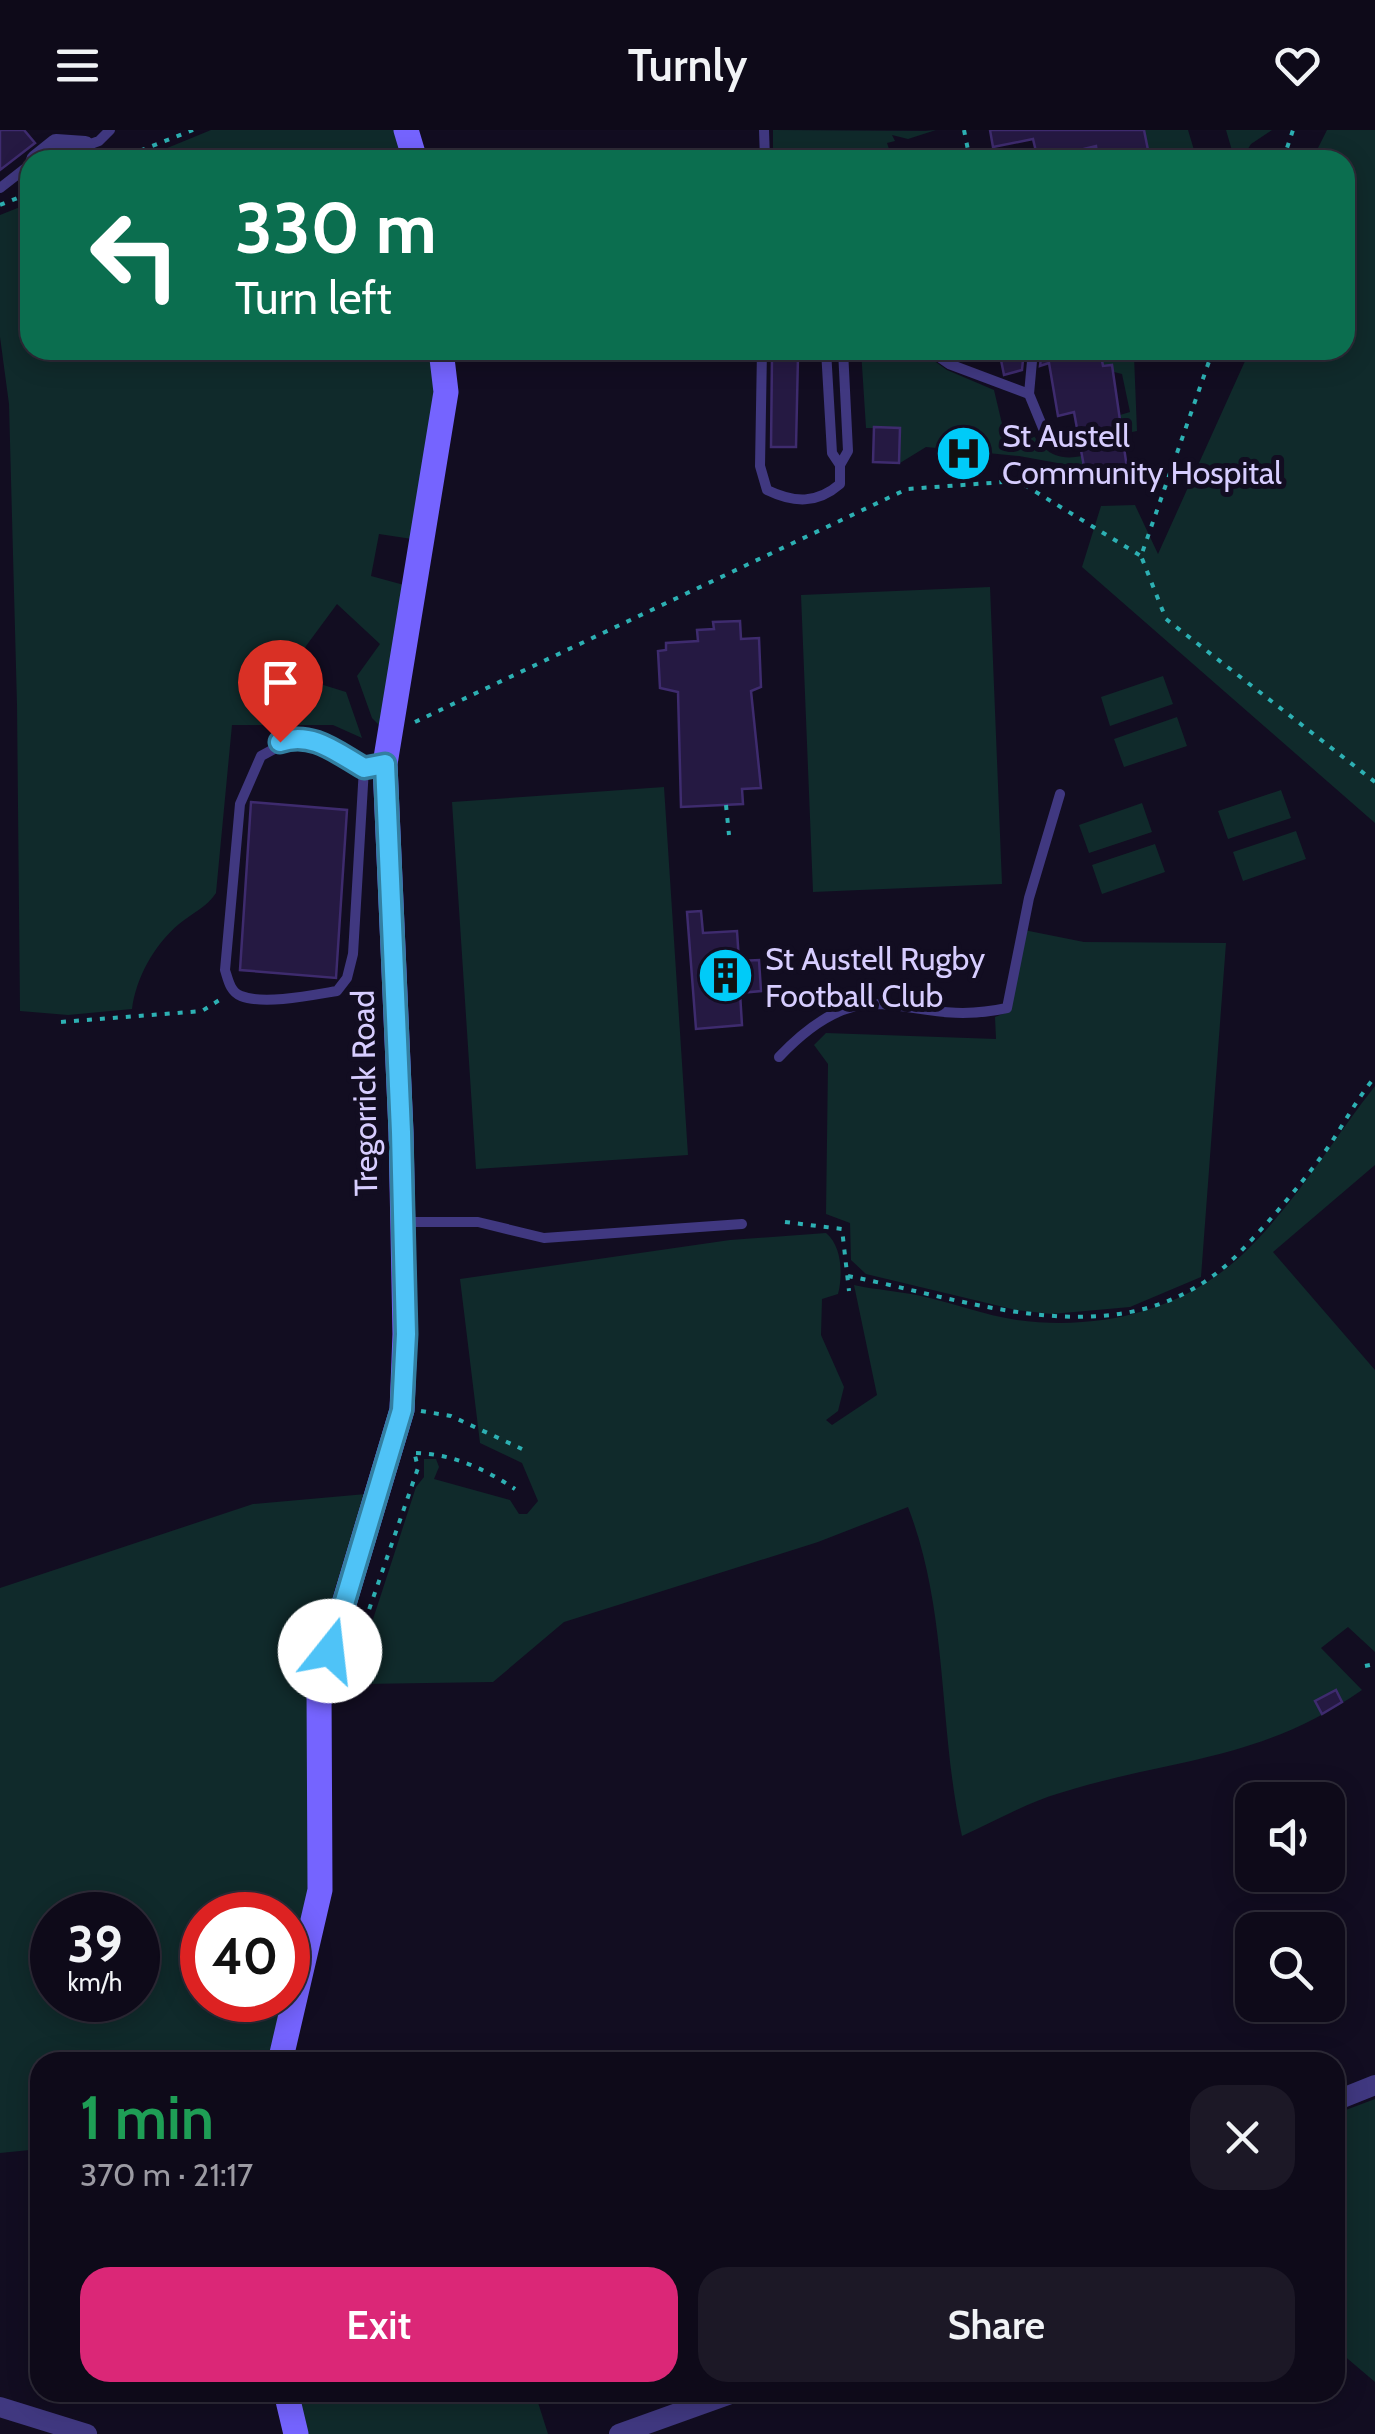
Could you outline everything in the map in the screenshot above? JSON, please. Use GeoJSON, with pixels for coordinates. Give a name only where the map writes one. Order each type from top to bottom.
{"type":"FeatureCollection","features":[{"type":"Feature","properties":{"kind":"street"},"geometry":{"type":"LineString","coordinates":[[51,137],[85,146]]}},
{"type":"Feature","properties":{"kind":"street","name":"Tregorrick Road"},"geometry":{"type":"LineString","coordinates":[[282,2052],[320,1890],[319,1687],[402,1410],[406,1334],[400,1222],[401,1132],[374,766],[390,733],[446,392],[442,360]]}},
{"type":"Feature","properties":{"kind":"street"},"geometry":{"type":"LineString","coordinates":[[1345,2097],[1375,2085]]}},
{"type":"Feature","properties":{"kind":"street"},"geometry":{"type":"LineString","coordinates":[[288,2402],[296,2434]]}},
{"type":"Feature","properties":{"kind":"street"},"geometry":{"type":"LineString","coordinates":[[619,2434],[708,2402]]}},
{"type":"Feature","properties":{"kind":"street"},"geometry":{"type":"LineString","coordinates":[[0,2408],[87,2434]]}},
{"type":"Feature","properties":{"kind":"lane"},"geometry":{"type":"LineString","coordinates":[[85,146],[110,130]]}},
{"type":"Feature","properties":{"kind":"lane"},"geometry":{"type":"LineString","coordinates":[[0,188],[20,173]]}},
{"type":"Feature","properties":{"kind":"lane"},"geometry":{"type":"LineString","coordinates":[[762,360],[760,466],[767,490],[804,501],[828,494],[840,484],[840,465],[832,452],[827,360]]}},
{"type":"Feature","properties":{"kind":"lane"},"geometry":{"type":"LineString","coordinates":[[840,465],[848,452],[843,360]]}},
{"type":"Feature","properties":{"kind":"lane"},"geometry":{"type":"LineString","coordinates":[[944,360],[1029,394]]}},
{"type":"Feature","properties":{"kind":"lane"},"geometry":{"type":"LineString","coordinates":[[1032,360],[1029,394],[1043,428],[1060,443]]}},
{"type":"Feature","properties":{"kind":"lane"},"geometry":{"type":"LineString","coordinates":[[298,736],[374,766],[347,978],[337,991],[294,998],[241,996],[231,988],[225,970],[240,804],[261,756],[298,736]]}},
{"type":"Feature","properties":{"kind":"lane"},"geometry":{"type":"LineString","coordinates":[[779,1056],[811,1023],[836,1008],[866,1002],[980,1014],[1007,1008],[1029,898],[1060,794]]}},
{"type":"Feature","properties":{"kind":"lane"},"geometry":{"type":"LineString","coordinates":[[400,1222],[478,1222],[544,1238],[742,1224]]}},
{"type":"Feature","properties":{"kind":"path"},"geometry":{"type":"LineString","coordinates":[[140,150],[193,130]]}},
{"type":"Feature","properties":{"kind":"path"},"geometry":{"type":"LineString","coordinates":[[1141,556],[1210,360]]}},
{"type":"Feature","properties":{"kind":"path"},"geometry":{"type":"LineString","coordinates":[[390,733],[907,489],[1018,481],[1141,556],[1166,619],[1375,782]]}},
{"type":"Feature","properties":{"kind":"path"},"geometry":{"type":"LineString","coordinates":[[726,804],[729,835]]}},
{"type":"Feature","properties":{"kind":"path"},"geometry":{"type":"LineString","coordinates":[[62,1022],[212,1009],[231,988]]}},
{"type":"Feature","properties":{"kind":"path"},"geometry":{"type":"LineString","coordinates":[[848,1276],[1040,1318],[1120,1312],[1156,1304],[1197,1286],[1237,1255],[1325,1152],[1375,1077]]}},
{"type":"Feature","properties":{"kind":"path"},"geometry":{"type":"LineString","coordinates":[[785,1222],[842,1229],[850,1291]]}},
{"type":"Feature","properties":{"kind":"path"},"geometry":{"type":"LineString","coordinates":[[402,1410],[451,1416],[522,1449]]}},
{"type":"Feature","properties":{"kind":"path"},"geometry":{"type":"LineString","coordinates":[[394,1436],[416,1453],[436,1454],[487,1470],[515,1489]]}},
{"type":"Feature","properties":{"kind":"path"},"geometry":{"type":"LineString","coordinates":[[352,1685],[362,1630],[418,1468],[416,1453]]}},
{"type":"Feature","properties":{"kind":"path"},"geometry":{"type":"LineString","coordinates":[[1365,1666],[1375,1664]]}},
{"type":"Feature","properties":{"kind":"green space"},"geometry":{"type":"Polygon","coordinates":[[[211,130],[396,130],[401,150],[162,150],[211,130]]]}},
{"type":"Feature","properties":{"kind":"green space"},"geometry":{"type":"Polygon","coordinates":[[[773,130],[936,130],[908,139],[892,135],[895,141],[887,143],[889,150],[773,150],[773,130]]]}},
{"type":"Feature","properties":{"kind":"green space"},"geometry":{"type":"Polygon","coordinates":[[[1144,130],[1188,130],[1194,150],[1148,150],[1144,130]]]}},
{"type":"Feature","properties":{"kind":"green space"},"geometry":{"type":"Polygon","coordinates":[[[1226,130],[1272,130],[1247,150],[1232,150],[1226,130]]]}},
{"type":"Feature","properties":{"kind":"green space"},"geometry":{"type":"Polygon","coordinates":[[[1327,130],[1375,130],[1375,823],[1082,567],[1101,506],[1135,505],[1158,554],[1245,360],[1355,360],[1355,150],[1317,150],[1327,130]]]}},
{"type":"Feature","properties":{"kind":"green space"},"geometry":{"type":"Polygon","coordinates":[[[20,207],[20,360],[434,360],[434,395],[412,539],[379,534],[371,576],[404,585],[381,727],[372,718],[357,676],[380,644],[337,604],[306,646],[298,666],[304,679],[346,692],[362,738],[333,725],[232,725],[216,893],[170,932],[154,952],[142,974],[132,1009],[68,1015],[20,1011],[17,705],[9,404],[0,337],[0,215],[20,207]]]}},
{"type":"Feature","properties":{"kind":"green space"},"geometry":{"type":"Polygon","coordinates":[[[862,360],[933,360],[994,390],[1003,428],[1026,424],[1048,451],[1063,457],[1082,456],[1085,468],[1019,456],[926,447],[900,463],[900,428],[866,428],[862,360]]]}},
{"type":"Feature","properties":{"kind":"green space"},"geometry":{"type":"Polygon","coordinates":[[[1102,360],[1134,360],[1137,431],[1127,433],[1120,415],[1130,412],[1122,374],[1114,372],[1112,365],[1103,366],[1102,360]]]}},
{"type":"Feature","properties":{"kind":"green space"},"geometry":{"type":"Polygon","coordinates":[[[990,587],[1002,884],[813,892],[801,595],[990,587]]]}},
{"type":"Feature","properties":{"kind":"green space"},"geometry":{"type":"Polygon","coordinates":[[[1163,676],[1173,704],[1110,726],[1101,697],[1163,676]]]}},
{"type":"Feature","properties":{"kind":"green space"},"geometry":{"type":"Polygon","coordinates":[[[1177,717],[1187,746],[1124,767],[1114,739],[1177,717]]]}},
{"type":"Feature","properties":{"kind":"green space"},"geometry":{"type":"Polygon","coordinates":[[[664,787],[688,1155],[476,1169],[452,802],[664,787]]]}},
{"type":"Feature","properties":{"kind":"green space"},"geometry":{"type":"Polygon","coordinates":[[[1281,790],[1291,818],[1228,839],[1218,811],[1281,790]]]}},
{"type":"Feature","properties":{"kind":"green space"},"geometry":{"type":"Polygon","coordinates":[[[1142,803],[1152,832],[1089,853],[1079,825],[1142,803]]]}},
{"type":"Feature","properties":{"kind":"green space"},"geometry":{"type":"Polygon","coordinates":[[[1296,831],[1306,859],[1243,881],[1233,852],[1296,831]]]}},
{"type":"Feature","properties":{"kind":"green space"},"geometry":{"type":"Polygon","coordinates":[[[1155,844],[1165,872],[1102,894],[1092,865],[1155,844]]]}},
{"type":"Feature","properties":{"kind":"green space"},"geometry":{"type":"Polygon","coordinates":[[[1024,930],[1084,942],[1226,943],[1201,1277],[1130,1307],[1052,1314],[1016,1310],[866,1274],[851,1260],[850,1223],[826,1214],[828,1064],[814,1045],[826,1033],[996,1039],[995,1017],[1005,1013],[1024,930]]]}},
{"type":"Feature","properties":{"kind":"green space"},"geometry":{"type":"Polygon","coordinates":[[[1375,1086],[1375,1165],[1273,1252],[1375,1370],[1375,1652],[1348,1627],[1321,1648],[1362,1690],[1324,1714],[1251,1745],[1047,1797],[962,1836],[949,1754],[937,1629],[921,1547],[908,1507],[818,1542],[564,1622],[493,1682],[362,1684],[362,1653],[416,1487],[424,1477],[424,1459],[436,1459],[439,1467],[434,1479],[510,1500],[519,1514],[527,1514],[538,1501],[522,1463],[480,1443],[460,1279],[730,1240],[826,1233],[835,1245],[841,1270],[838,1294],[822,1299],[821,1335],[844,1387],[838,1411],[826,1420],[832,1425],[877,1395],[854,1285],[921,1296],[1005,1318],[1048,1323],[1109,1319],[1167,1303],[1219,1274],[1262,1235],[1375,1086]]]}},
{"type":"Feature","properties":{"kind":"green space"},"geometry":{"type":"Polygon","coordinates":[[[366,1494],[335,1589],[310,1711],[308,1892],[180,1892],[180,2022],[284,2022],[278,2052],[30,2052],[30,2150],[0,2153],[0,1588],[253,1504],[366,1494]]]}},
{"type":"Feature","properties":{"kind":"green space"},"geometry":{"type":"Polygon","coordinates":[[[1375,2099],[1375,2382],[1345,2356],[1345,2110],[1375,2099]]]}},
{"type":"Feature","properties":{"kind":"green space"},"geometry":{"type":"Polygon","coordinates":[[[301,2402],[538,2402],[548,2434],[307,2434],[301,2402]]]}},
{"type":"Feature","properties":{"kind":"building"},"geometry":{"type":"Polygon","coordinates":[[[0,130],[24,130],[35,143],[20,150],[20,155],[0,170],[0,130]]]}},
{"type":"Feature","properties":{"kind":"building"},"geometry":{"type":"Polygon","coordinates":[[[990,130],[1144,130],[1148,150],[1097,150],[1096,146],[1036,150],[1033,139],[993,147],[990,130]]]}},
{"type":"Feature","properties":{"kind":"building"},"geometry":{"type":"Polygon","coordinates":[[[772,360],[798,360],[796,447],[771,447],[772,360]]]}},
{"type":"Feature","properties":{"kind":"building"},"geometry":{"type":"Polygon","coordinates":[[[1001,360],[1023,360],[1022,370],[1004,375],[1001,360]]]}},
{"type":"Feature","properties":{"kind":"building"},"geometry":{"type":"Polygon","coordinates":[[[1041,360],[1102,360],[1103,366],[1112,365],[1128,475],[1087,483],[1074,412],[1058,416],[1049,363],[1040,366],[1041,360]]]}},
{"type":"Feature","properties":{"kind":"building"},"geometry":{"type":"Polygon","coordinates":[[[874,427],[900,428],[899,463],[873,462],[874,427]]]}},
{"type":"Feature","properties":{"kind":"building"},"geometry":{"type":"Polygon","coordinates":[[[740,621],[741,639],[759,638],[761,687],[751,691],[761,788],[742,789],[743,804],[681,807],[678,692],[660,688],[658,651],[666,650],[666,643],[698,641],[697,630],[714,629],[713,622],[740,621]]]}},
{"type":"Feature","properties":{"kind":"building"},"geometry":{"type":"Polygon","coordinates":[[[251,802],[347,810],[336,978],[240,970],[251,802]]]}},
{"type":"Feature","properties":{"kind":"building","name":"St Austell Rugby Football Club"},"geometry":{"type":"Polygon","coordinates":[[[701,911],[703,933],[737,931],[739,961],[759,960],[761,991],[740,993],[742,1025],[696,1029],[687,912],[701,911]]]}},
{"type":"Feature","properties":{"kind":"building"},"geometry":{"type":"Polygon","coordinates":[[[1336,1690],[1342,1702],[1322,1714],[1315,1701],[1336,1690]]]}},
{"type":"Feature","properties":{"kind":"place","name":"St Austell Community Hospital"},"geometry":{"type":"Point","coordinates":[963,453]}},
{"type":"Feature","properties":{"kind":"place","name":"St Austell Rugby Football Club"},"geometry":{"type":"Point","coordinates":[726,976]}},
{"type":"Feature","properties":{"kind":"route"},"geometry":{"type":"LineString","coordinates":[[280,742],[298,736],[322,744],[364,768],[385,764],[401,1132],[400,1222],[406,1334],[402,1410],[330,1651]]}}]}
